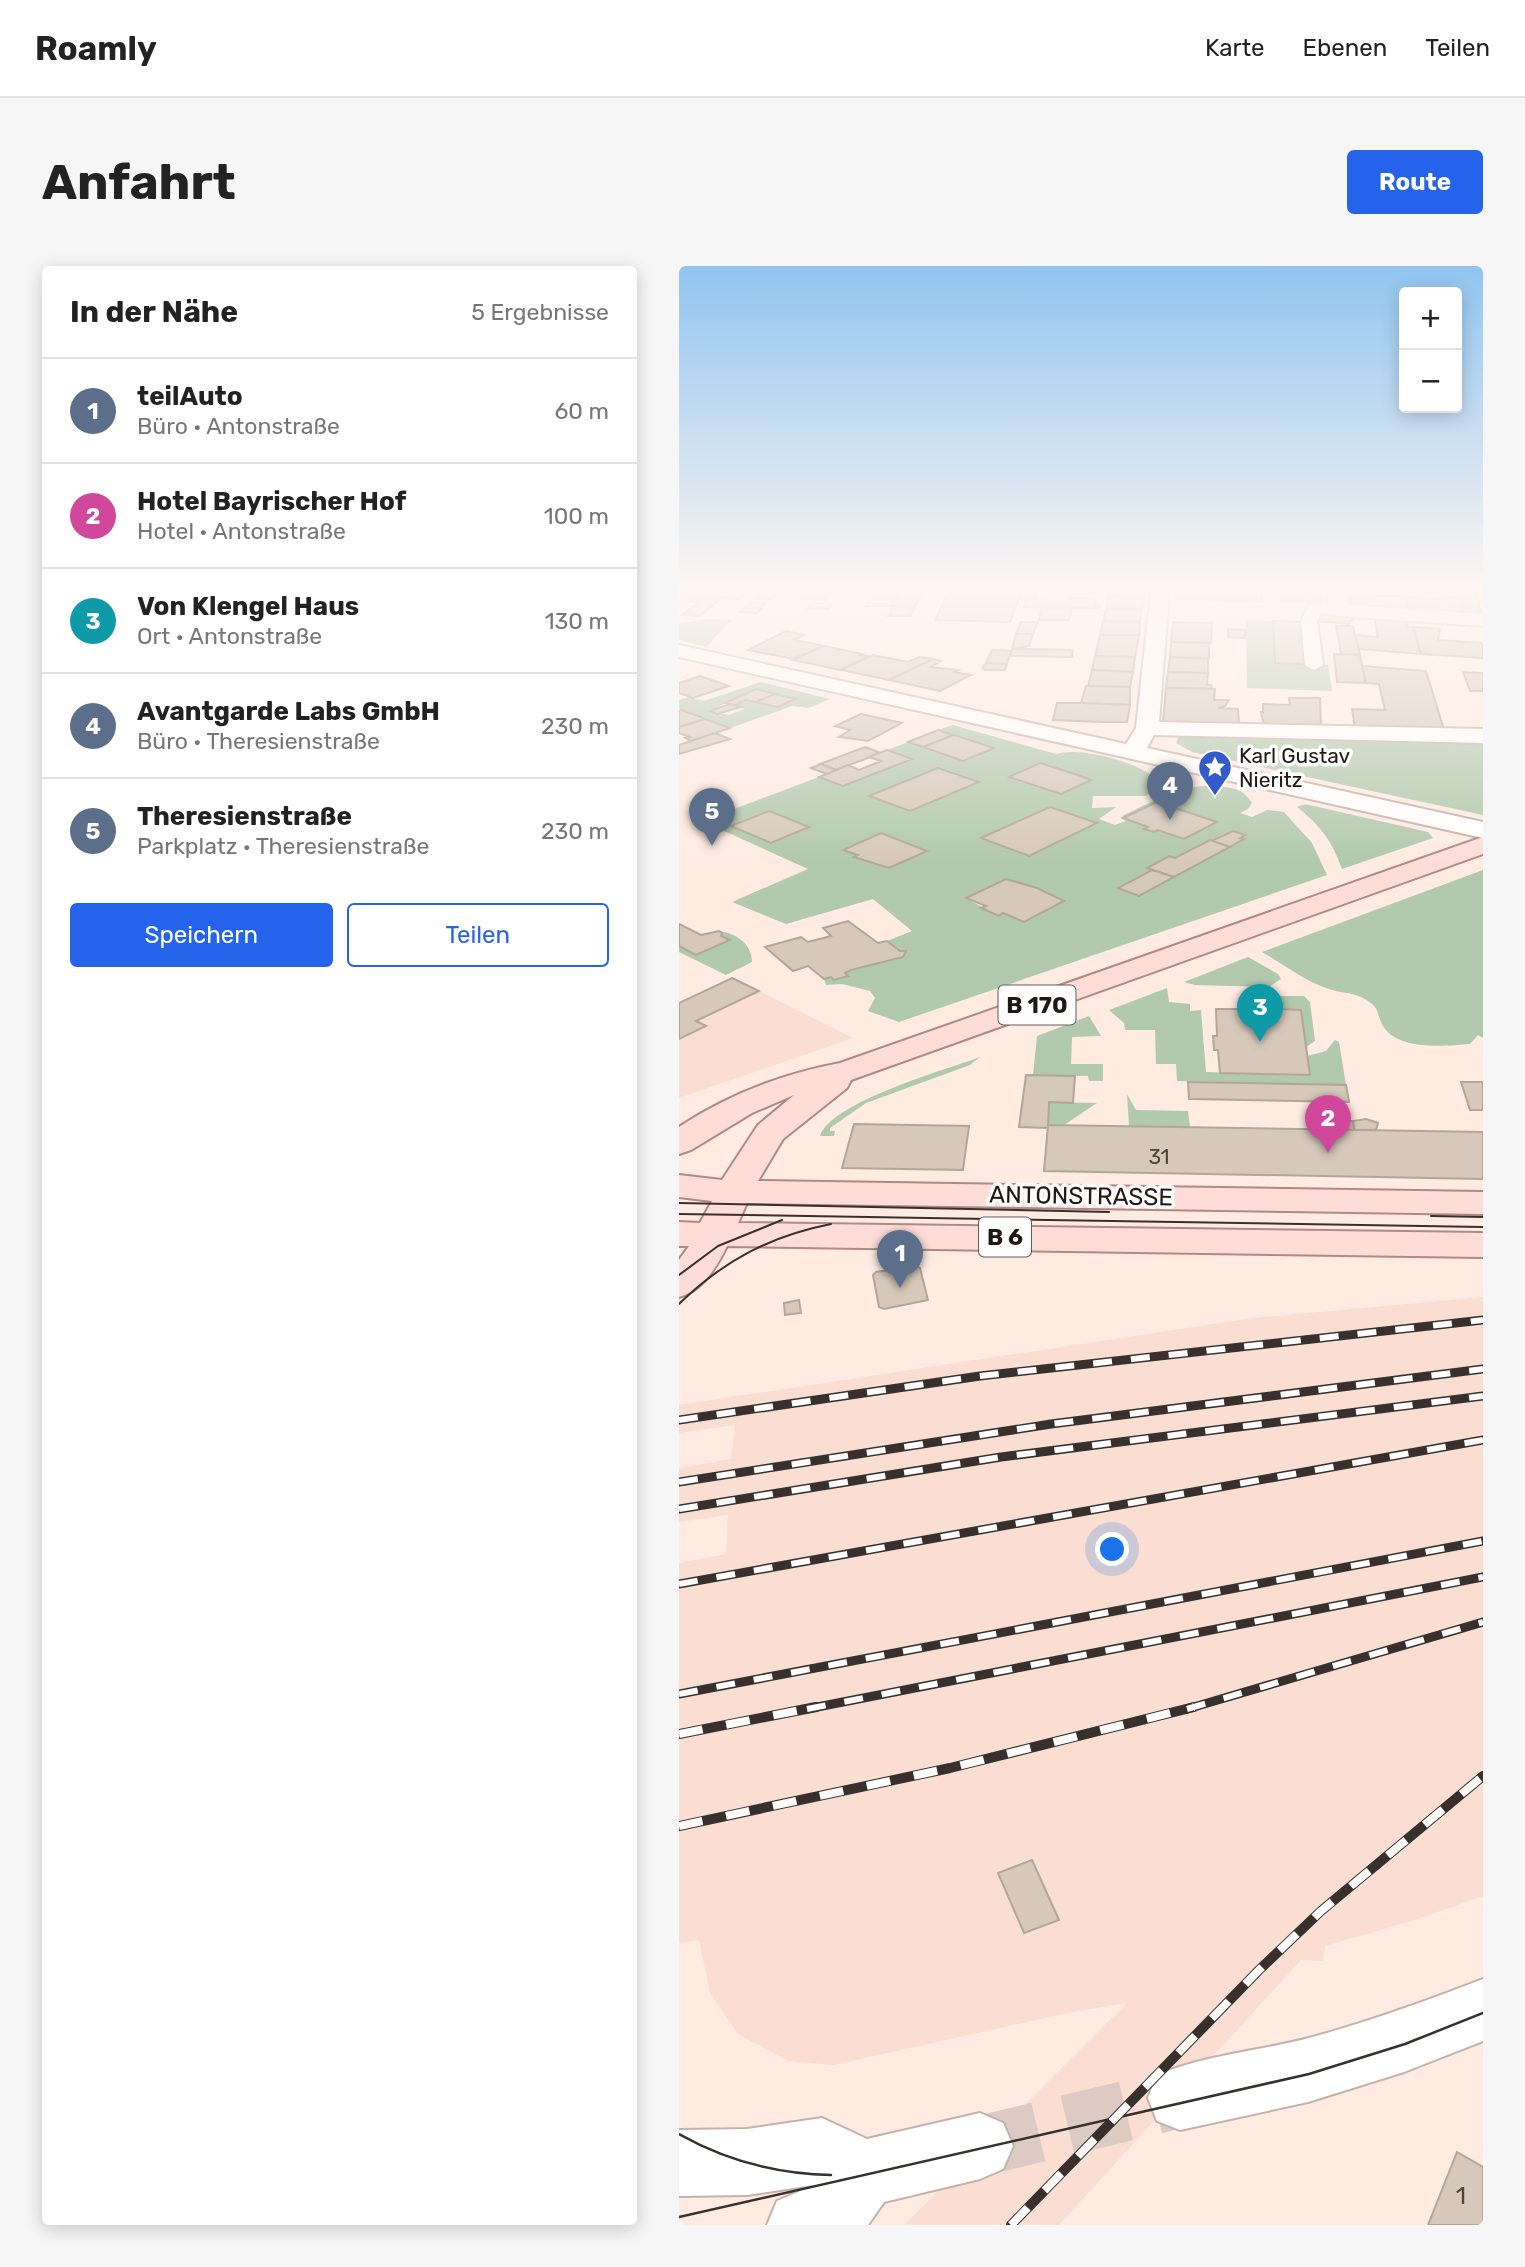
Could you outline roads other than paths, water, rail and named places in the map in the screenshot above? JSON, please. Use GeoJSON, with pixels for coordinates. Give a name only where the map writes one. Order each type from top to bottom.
{"type":"FeatureCollection","features":[{"type":"Feature","properties":{"kind":"main road","name":"B 170"},"geometry":{"type":"LineString","coordinates":[[679,1143],[715,1119],[774,1090],[802,1080],[848,1071],[1483,845]]}},
{"type":"Feature","properties":{"kind":"main road","name":"B 170"},"geometry":{"type":"LineString","coordinates":[[679,1283],[702,1258],[697,1235],[734,1192],[770,1132],[787,1116],[848,1071]]}},
{"type":"Feature","properties":{"kind":"main road","name":"ANTONSTRASSE"},"geometry":{"type":"LineString","coordinates":[[679,1186],[734,1192],[1483,1203]]}},
{"type":"Feature","properties":{"kind":"main road","name":"ANTONSTRASSE"},"geometry":{"type":"LineString","coordinates":[[697,1235],[1483,1245]]}},
{"type":"Feature","properties":{"kind":"street"},"geometry":{"type":"LineString","coordinates":[[821,682],[1483,830]]}},
{"type":"Feature","properties":{"kind":"street"},"geometry":{"type":"LineString","coordinates":[[1133,752],[1147,728],[1151,682]]}},
{"type":"Feature","properties":{"kind":"street"},"geometry":{"type":"LineString","coordinates":[[1147,728],[1483,736]]}},
{"type":"Feature","properties":{"kind":"street"},"geometry":{"type":"LineString","coordinates":[[1180,2098],[1308,2070],[1404,2041],[1483,2010]]}},
{"type":"Feature","properties":{"kind":"street"},"geometry":{"type":"LineString","coordinates":[[679,2163],[747,2162],[822,2151],[865,2173],[980,2146]]}},
{"type":"Feature","properties":{"kind":"street"},"geometry":{"type":"LineString","coordinates":[[801,2225],[836,2213],[865,2173]]}},
{"type":"Feature","properties":{"kind":"tunnel"},"geometry":{"type":"LineString","coordinates":[[980,2146],[1180,2098]]}},
{"type":"Feature","properties":{"kind":"tram line"},"geometry":{"type":"LineString","coordinates":[[679,1203],[1109,1212]]}},
{"type":"Feature","properties":{"kind":"tram line"},"geometry":{"type":"LineString","coordinates":[[679,1214],[1483,1227]]}},
{"type":"Feature","properties":{"kind":"tram line"},"geometry":{"type":"LineString","coordinates":[[1431,1216],[1483,1217]]}},
{"type":"Feature","properties":{"kind":"tram line"},"geometry":{"type":"LineString","coordinates":[[679,1275],[718,1246],[782,1220]]}},
{"type":"Feature","properties":{"kind":"tram line"},"geometry":{"type":"LineString","coordinates":[[679,1304],[713,1275],[749,1252],[788,1236],[831,1224]]}},
{"type":"Feature","properties":{"kind":"tram line"},"geometry":{"type":"LineString","coordinates":[[679,2217],[1309,2074],[1405,2044],[1483,2013]]}},
{"type":"Feature","properties":{"kind":"tram line"},"geometry":{"type":"LineString","coordinates":[[679,2134],[715,2152],[752,2164],[791,2172],[831,2175]]}},
{"type":"Feature","properties":{"kind":"railway"},"geometry":{"type":"LineString","coordinates":[[679,1420],[980,1376],[1483,1320]]}},
{"type":"Feature","properties":{"kind":"railway"},"geometry":{"type":"LineString","coordinates":[[679,1482],[1051,1424],[1483,1369]]}},
{"type":"Feature","properties":{"kind":"railway"},"geometry":{"type":"LineString","coordinates":[[679,1509],[1001,1457],[1483,1396]]}},
{"type":"Feature","properties":{"kind":"railway"},"geometry":{"type":"LineString","coordinates":[[679,1584],[1483,1440]]}},
{"type":"Feature","properties":{"kind":"railway"},"geometry":{"type":"LineString","coordinates":[[679,1694],[1483,1541]]}},
{"type":"Feature","properties":{"kind":"railway"},"geometry":{"type":"LineString","coordinates":[[807,1709],[1483,1577]]}},
{"type":"Feature","properties":{"kind":"railway"},"geometry":{"type":"LineString","coordinates":[[1193,1707],[1483,1622]]}},
{"type":"Feature","properties":{"kind":"railway"},"geometry":{"type":"LineString","coordinates":[[679,1734],[816,1707]]}},
{"type":"Feature","properties":{"kind":"railway"},"geometry":{"type":"LineString","coordinates":[[679,1826],[950,1768],[1193,1707]]}},
{"type":"Feature","properties":{"kind":"railway"},"geometry":{"type":"LineString","coordinates":[[1187,1709],[1193,1707]]}},
{"type":"Feature","properties":{"kind":"railway"},"geometry":{"type":"LineString","coordinates":[[1011,2225],[1259,1970],[1321,1911],[1483,1776]]}},
{"type":"Feature","properties":{"kind":"place","name":"Karl Gustav Nieritz"},"geometry":{"type":"Point","coordinates":[1215,797]}},
{"type":"Feature","properties":{"kind":"place","name":"Avantgarde Labs GmbH"},"geometry":{"type":"Point","coordinates":[1170,820]}},
{"type":"Feature","properties":{"kind":"place","name":"Theresienstraße"},"geometry":{"type":"Point","coordinates":[712,846]}},
{"type":"Feature","properties":{"kind":"place","name":"Von Klengel Haus"},"geometry":{"type":"Point","coordinates":[1260,1042]}},
{"type":"Feature","properties":{"kind":"place","name":"Hotel Bayrischer Hof"},"geometry":{"type":"Point","coordinates":[1328,1153]}},
{"type":"Feature","properties":{"kind":"place","name":"teilAuto"},"geometry":{"type":"Point","coordinates":[900,1288]}}]}
